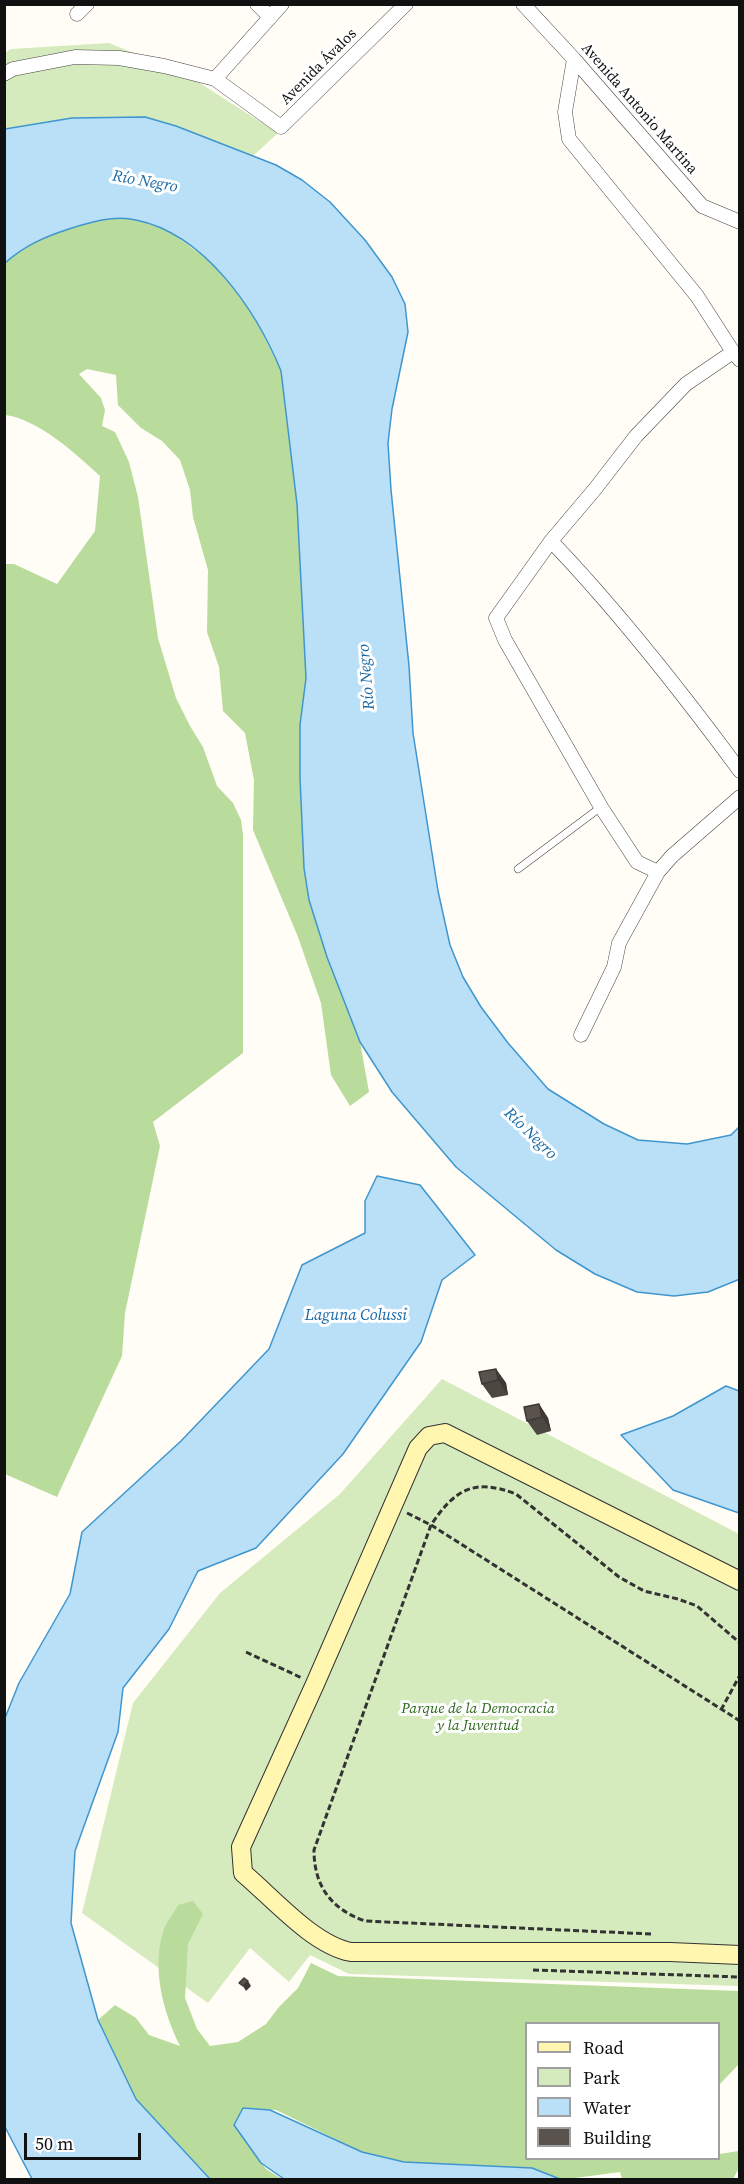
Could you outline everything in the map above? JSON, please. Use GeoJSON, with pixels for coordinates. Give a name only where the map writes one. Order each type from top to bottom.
{"type":"FeatureCollection","features":[{"type":"Feature","properties":{"kind":"street"},"geometry":{"type":"LineString","coordinates":[[257,4],[270,17]]}},
{"type":"Feature","properties":{"kind":"street"},"geometry":{"type":"LineString","coordinates":[[4,74],[13,69],[75,57],[119,58],[164,66],[215,79],[282,4]]}},
{"type":"Feature","properties":{"kind":"street","name":"Avenida Ávalos"},"geometry":{"type":"LineString","coordinates":[[215,79],[281,127],[406,4]]}},
{"type":"Feature","properties":{"kind":"street","name":"Avenida Antonio Martina"},"geometry":{"type":"LineString","coordinates":[[523,4],[702,206],[740,222]]}},
{"type":"Feature","properties":{"kind":"street"},"geometry":{"type":"LineString","coordinates":[[574,59],[565,112],[569,139],[697,296],[736,356],[686,384],[636,436],[596,489],[551,541],[496,618],[505,640],[601,807],[637,862],[658,872]]}},
{"type":"Feature","properties":{"kind":"street"},"geometry":{"type":"LineString","coordinates":[[551,541],[594,585],[676,684],[740,771]]}},
{"type":"Feature","properties":{"kind":"street"},"geometry":{"type":"LineString","coordinates":[[581,1035],[614,967],[619,943],[658,872],[672,856],[740,797]]}},
{"type":"Feature","properties":{"kind":"street"},"geometry":{"type":"LineString","coordinates":[[740,1581],[445,1433],[429,1436],[418,1448],[241,1847],[243,1873],[310,1932],[338,1950],[351,1952],[670,1952],[740,1955]]}},
{"type":"Feature","properties":{"kind":"lane"},"geometry":{"type":"LineString","coordinates":[[518,869],[601,807]]}},
{"type":"Feature","properties":{"kind":"path"},"geometry":{"type":"LineString","coordinates":[[658,1934],[365,1921],[341,1909],[328,1897],[318,1882],[314,1866],[316,1843],[431,1525],[446,1503],[464,1491],[481,1486],[496,1486],[516,1494],[619,1577],[644,1591],[698,1606],[740,1643]]}},
{"type":"Feature","properties":{"kind":"path"},"geometry":{"type":"LineString","coordinates":[[392,1506],[431,1525],[740,1722]]}},
{"type":"Feature","properties":{"kind":"path"},"geometry":{"type":"LineString","coordinates":[[246,1652],[315,1684]]}},
{"type":"Feature","properties":{"kind":"path"},"geometry":{"type":"LineString","coordinates":[[721,1710],[740,1675]]}},
{"type":"Feature","properties":{"kind":"path"},"geometry":{"type":"LineString","coordinates":[[523,1970],[740,1977]]}},
{"type":"Feature","properties":{"kind":"green space"},"geometry":{"type":"Polygon","coordinates":[[[109,43],[187,75],[278,133],[253,156],[177,126],[145,117],[5,129],[5,53],[11,49],[109,43]]]}},
{"type":"Feature","properties":{"kind":"green space"},"geometry":{"type":"Polygon","coordinates":[[[106,219],[136,219],[169,231],[207,259],[234,287],[257,322],[281,371],[297,504],[306,678],[300,725],[304,868],[327,957],[360,1042],[369,1092],[350,1106],[331,1075],[321,1003],[298,937],[253,830],[254,780],[245,733],[223,711],[219,667],[207,632],[208,570],[193,517],[190,490],[180,460],[162,441],[141,428],[118,405],[116,375],[87,369],[79,374],[101,398],[105,410],[102,426],[115,432],[129,462],[138,497],[158,638],[176,698],[203,747],[217,786],[233,803],[241,820],[243,835],[243,1053],[153,1122],[160,1146],[125,1313],[122,1356],[57,1497],[5,1474],[4,564],[14,564],[57,584],[95,531],[100,476],[43,430],[18,418],[5,415],[4,263],[27,246],[52,234],[106,219]]]}},
{"type":"Feature","properties":{"kind":"green space","name":"Parque de la Democracia y la Juventud"},"geometry":{"type":"Polygon","coordinates":[[[442,1379],[739,1534],[739,1986],[349,1974],[310,1955],[289,1982],[250,1948],[208,2003],[82,1913],[133,1703],[220,1593],[340,1494],[442,1379]]]}},
{"type":"Feature","properties":{"kind":"green space"},"geometry":{"type":"Polygon","coordinates":[[[193,1901],[203,1914],[188,1944],[185,1998],[197,2029],[210,2046],[238,2042],[266,2024],[298,1988],[311,1963],[338,1976],[739,1991],[739,2064],[720,2084],[720,2022],[525,2022],[525,2160],[720,2160],[720,2154],[739,2151],[739,2168],[733,2179],[622,2179],[620,2172],[560,2180],[532,2168],[404,2162],[362,2152],[276,2110],[243,2108],[234,2125],[266,2169],[282,2179],[211,2179],[136,2099],[98,2020],[115,2005],[136,2018],[149,2035],[180,2046],[168,2019],[159,1974],[160,1944],[164,1929],[178,1905],[193,1901]]]}},
{"type":"Feature","properties":{"kind":"water","name":"Río Negro"},"geometry":{"type":"Polygon","coordinates":[[[145,117],[176,126],[276,165],[302,180],[330,202],[365,240],[392,277],[405,304],[408,332],[392,409],[388,443],[391,490],[409,666],[413,733],[438,891],[450,945],[463,977],[481,1007],[508,1043],[548,1089],[604,1124],[638,1140],[687,1144],[731,1135],[739,1127],[740,1279],[708,1292],[674,1296],[637,1292],[595,1274],[556,1250],[456,1167],[392,1092],[360,1042],[327,957],[309,900],[304,868],[300,725],[306,678],[297,504],[281,371],[258,324],[225,278],[206,258],[184,241],[161,228],[128,219],[94,222],[51,235],[5,263],[5,129],[72,118],[145,117]]]}},
{"type":"Feature","properties":{"kind":"water","name":"Laguna Colussi"},"geometry":{"type":"Polygon","coordinates":[[[377,1176],[420,1185],[475,1255],[442,1280],[421,1342],[343,1454],[256,1548],[198,1571],[169,1629],[123,1688],[118,1732],[75,1851],[71,1923],[98,2020],[136,2099],[210,2179],[32,2179],[5,2127],[5,1718],[19,1683],[70,1594],[82,1532],[181,1441],[269,1349],[302,1265],[365,1233],[365,1201],[377,1176]]]}},
{"type":"Feature","properties":{"kind":"water"},"geometry":{"type":"Polygon","coordinates":[[[726,1386],[739,1391],[739,1513],[673,1490],[621,1435],[673,1416],[726,1386]]]}},
{"type":"Feature","properties":{"kind":"water"},"geometry":{"type":"Polygon","coordinates":[[[243,2108],[270,2110],[362,2152],[404,2162],[532,2168],[560,2179],[284,2179],[261,2163],[234,2125],[243,2108]]]}},
{"type":"Feature","properties":{"kind":"building"},"geometry":{"type":"Polygon","coordinates":[[[496,1369],[498,1380],[482,1384],[479,1372],[496,1369]]]}},
{"type":"Feature","properties":{"kind":"building"},"geometry":{"type":"Polygon","coordinates":[[[539,1404],[542,1417],[527,1421],[524,1407],[539,1404]]]}},
{"type":"Feature","properties":{"kind":"building"},"geometry":{"type":"Polygon","coordinates":[[[244,1978],[248,1981],[243,1986],[239,1983],[244,1978]]]}}]}
